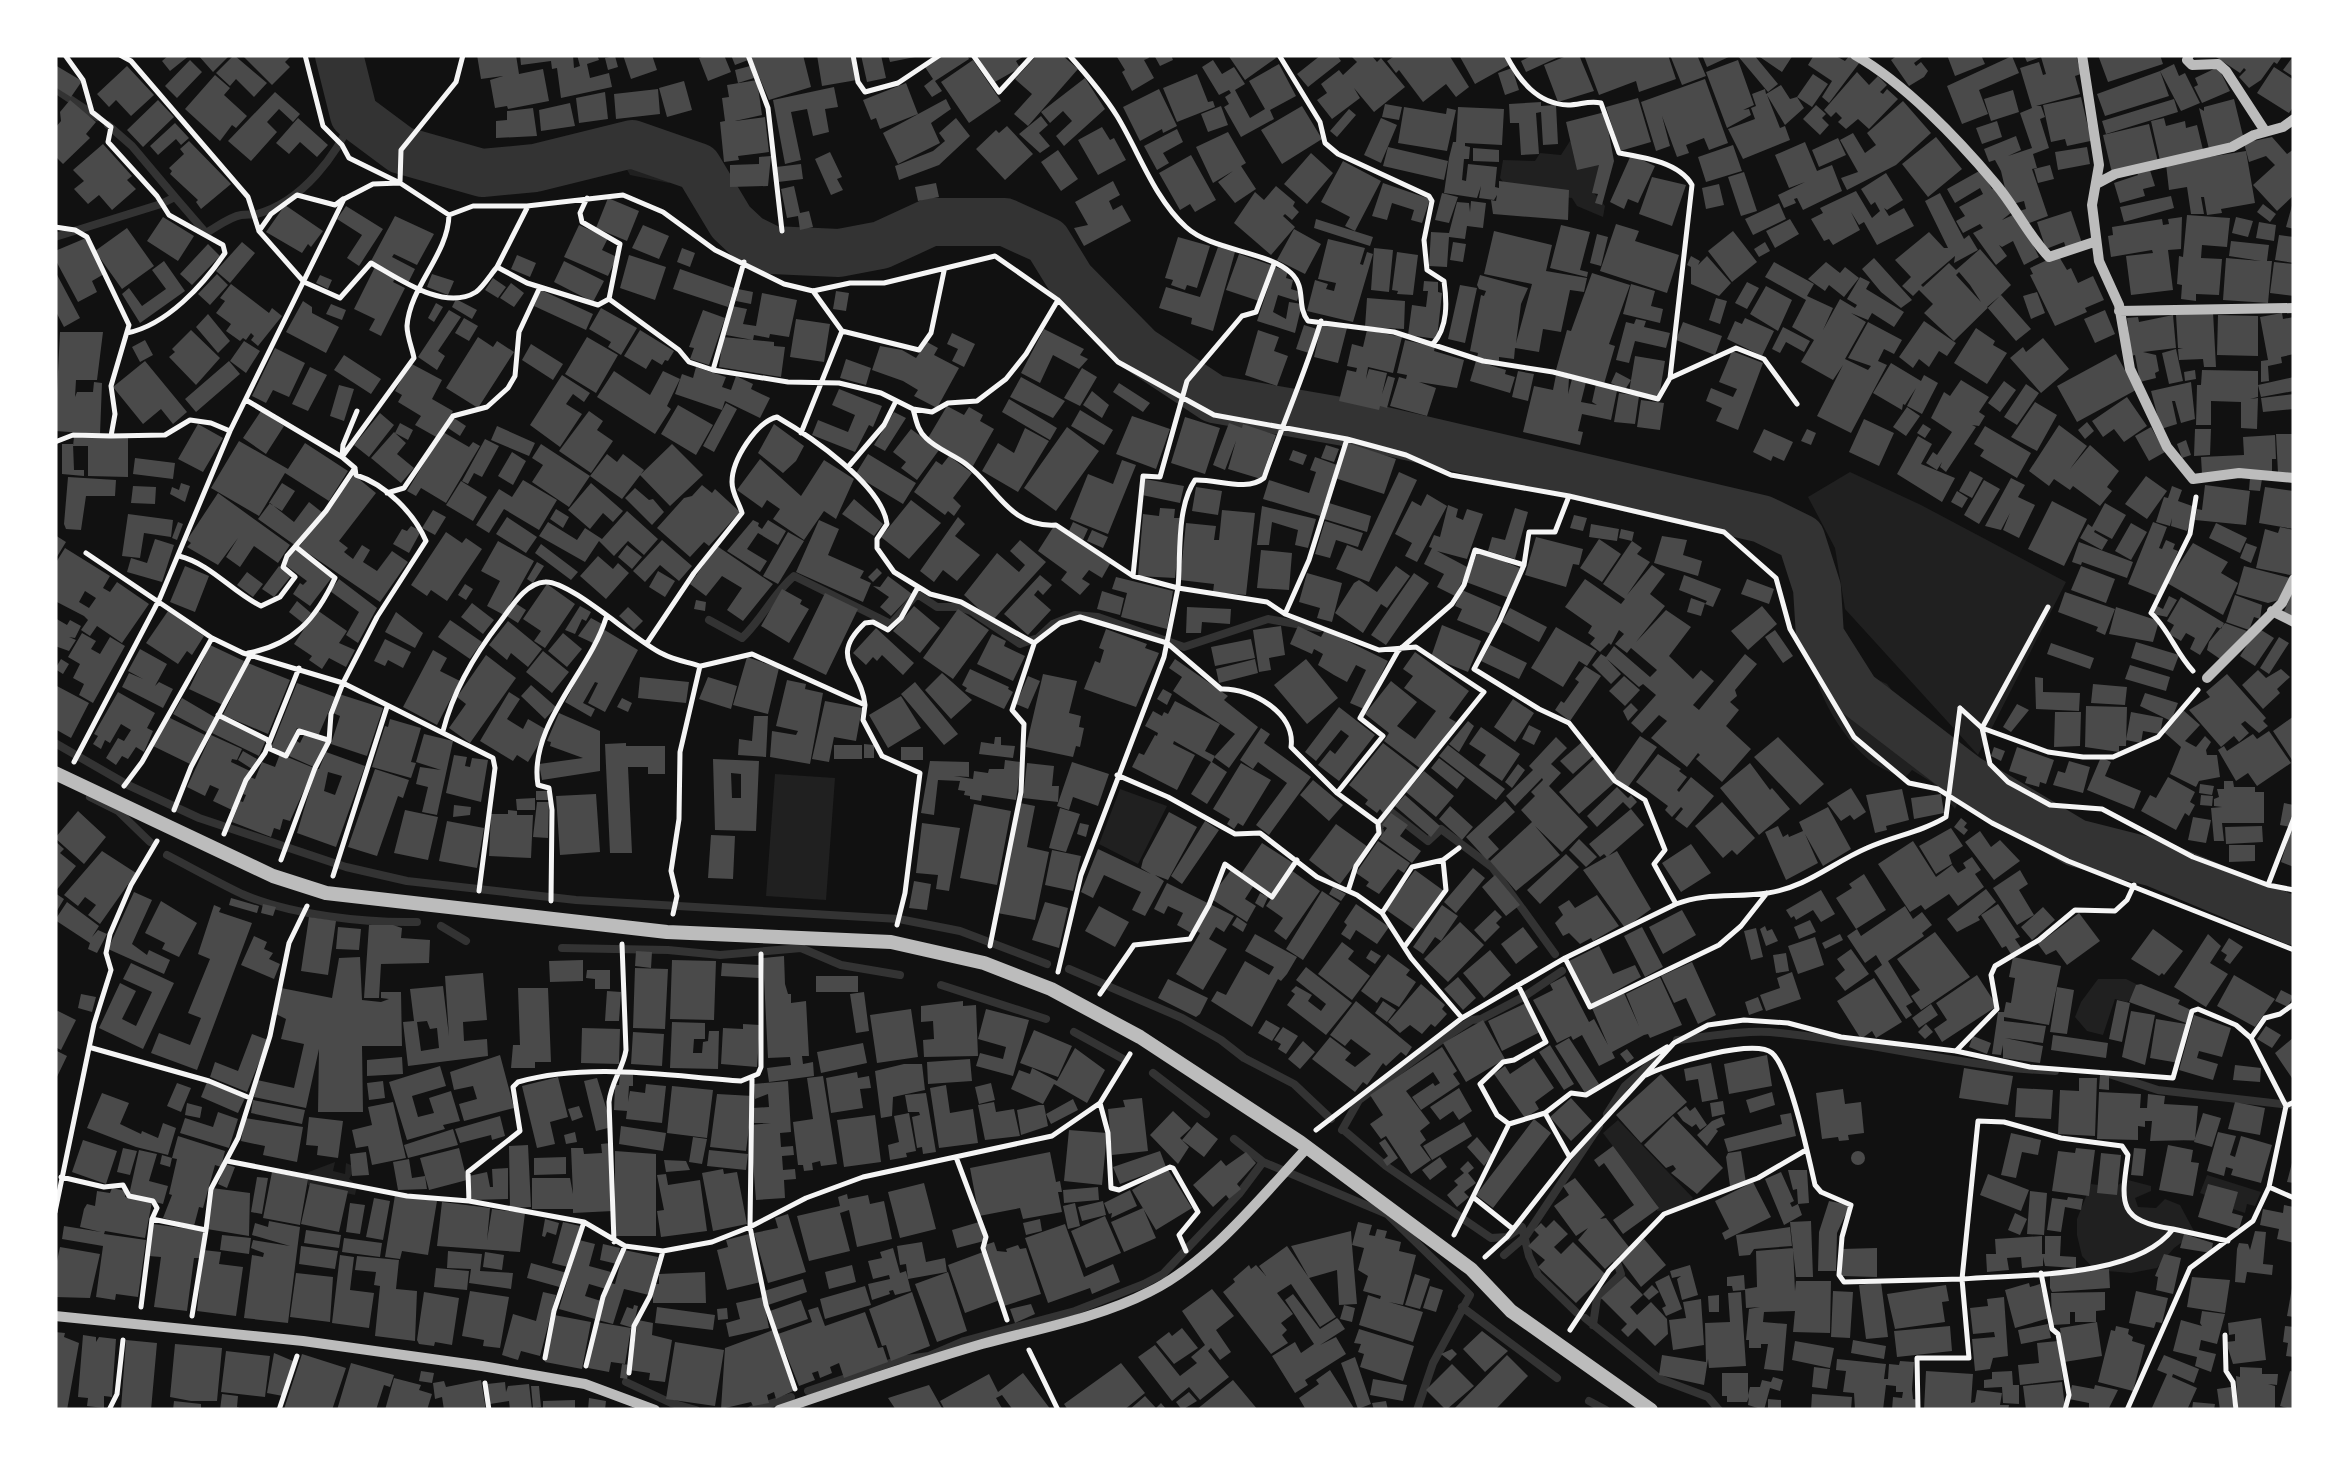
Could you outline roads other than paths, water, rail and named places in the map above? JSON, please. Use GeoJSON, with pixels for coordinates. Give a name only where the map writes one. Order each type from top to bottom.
{"type":"FeatureCollection","features":[{"type":"Feature","properties":{"kind":"street"},"geometry":{"type":"LineString","coordinates":[[1855,55],[1875,66],[1940,125],[1996,183],[2027,233],[2050,257],[2094,242]]}},
{"type":"Feature","properties":{"kind":"street"},"geometry":{"type":"LineString","coordinates":[[2082,55],[2098,183],[2092,205],[2094,242],[2119,311],[2126,358],[2167,447],[2193,480],[2238,473],[2294,478]]}},
{"type":"Feature","properties":{"kind":"street"},"geometry":{"type":"LineString","coordinates":[[2189,55],[2187,60],[2192,65],[2218,64],[2226,71],[2265,132]]}},
{"type":"Feature","properties":{"kind":"street"},"geometry":{"type":"LineString","coordinates":[[2098,183],[2116,174],[2232,146],[2283,128],[2294,119]]}},
{"type":"Feature","properties":{"kind":"street"},"geometry":{"type":"LineString","coordinates":[[2119,311],[2294,308]]}},
{"type":"Feature","properties":{"kind":"street"},"geometry":{"type":"LineString","coordinates":[[2207,678],[2282,603],[2294,579]]}},
{"type":"Feature","properties":{"kind":"street"},"geometry":{"type":"LineString","coordinates":[[2272,611],[2294,622]]}},
{"type":"Feature","properties":{"kind":"street"},"geometry":{"type":"LineString","coordinates":[[60,775],[273,876],[326,893],[667,932],[891,942],[984,963],[1051,989],[1140,1037],[1303,1146],[1471,1269],[1511,1310],[1651,1410]]}},
{"type":"Feature","properties":{"kind":"street"},"geometry":{"type":"LineString","coordinates":[[779,1410],[1098,1312],[1150,1292],[1185,1269],[1240,1220],[1303,1146]]}},
{"type":"Feature","properties":{"kind":"street"},"geometry":{"type":"LineString","coordinates":[[55,1316],[302,1341],[482,1366],[585,1384],[655,1410]]}},
{"type":"Feature","properties":{"kind":"waterway"},"geometry":{"type":"LineString","coordinates":[[339,55],[354,115],[401,150],[482,173],[535,168],[632,144],[698,167],[731,222],[748,238],[772,250],[839,253],[881,245],[931,222],[1005,222],[1047,241],[1071,280],[1140,350],[1214,399],[1351,423],[1762,519],[1801,538],[1817,588],[1820,636],[1856,693],[1967,778],[2076,843],[2155,863],[2294,921]]}},
{"type":"Feature","properties":{"kind":"waterway"},"geometry":{"type":"LineString","coordinates":[[55,89],[97,117]]}},
{"type":"Feature","properties":{"kind":"waterway"},"geometry":{"type":"LineString","coordinates":[[55,237],[175,197],[206,233],[237,216],[273,208],[316,175],[338,146],[354,115]]}},
{"type":"Feature","properties":{"kind":"waterway"},"geometry":{"type":"LineString","coordinates":[[108,125],[132,146],[175,197]]}},
{"type":"Feature","properties":{"kind":"waterway"},"geometry":{"type":"LineString","coordinates":[[709,620],[742,638],[794,576],[891,624],[917,594],[937,607],[971,611],[1020,644],[1038,638],[1053,624],[1075,615],[1098,617],[1184,647],[1268,619],[1319,628]]}},
{"type":"Feature","properties":{"kind":"waterway"},"geometry":{"type":"LineString","coordinates":[[55,743],[128,785],[199,818],[346,867],[407,881],[576,900],[899,919],[960,931],[1047,964]]}},
{"type":"Feature","properties":{"kind":"waterway"},"geometry":{"type":"LineString","coordinates":[[90,797],[118,811],[150,842]]}},
{"type":"Feature","properties":{"kind":"waterway"},"geometry":{"type":"LineString","coordinates":[[1380,832],[1379,827],[1391,812],[1428,841],[1441,829],[1492,867],[1555,954]]}},
{"type":"Feature","properties":{"kind":"waterway"},"geometry":{"type":"LineString","coordinates":[[167,855],[242,894],[282,907],[351,919],[417,922]]}},
{"type":"Feature","properties":{"kind":"waterway"},"geometry":{"type":"LineString","coordinates":[[441,926],[466,941]]}},
{"type":"Feature","properties":{"kind":"waterway"},"geometry":{"type":"LineString","coordinates":[[562,948],[720,955],[801,948],[841,965],[900,975]]}},
{"type":"Feature","properties":{"kind":"waterway"},"geometry":{"type":"LineString","coordinates":[[1069,969],[1104,984]]}},
{"type":"Feature","properties":{"kind":"waterway"},"geometry":{"type":"LineString","coordinates":[[1342,1130],[1359,1100],[1440,1041],[1472,1020],[1525,996],[1562,971]]}},
{"type":"Feature","properties":{"kind":"waterway"},"geometry":{"type":"LineString","coordinates":[[941,985],[1046,1019]]}},
{"type":"Feature","properties":{"kind":"waterway"},"geometry":{"type":"LineString","coordinates":[[1110,987],[1182,1018],[1221,1040],[1244,1058],[1294,1084],[1331,1119]]}},
{"type":"Feature","properties":{"kind":"waterway"},"geometry":{"type":"LineString","coordinates":[[1074,1032],[1125,1060]]}},
{"type":"Feature","properties":{"kind":"waterway"},"geometry":{"type":"LineString","coordinates":[[1677,1040],[1770,1032],[2055,1071]]}},
{"type":"Feature","properties":{"kind":"waterway"},"geometry":{"type":"LineString","coordinates":[[1607,1114],[1625,1086],[1664,1052]]}},
{"type":"Feature","properties":{"kind":"waterway"},"geometry":{"type":"LineString","coordinates":[[1153,1073],[1206,1114]]}},
{"type":"Feature","properties":{"kind":"waterway"},"geometry":{"type":"LineString","coordinates":[[2109,1074],[2158,1090],[2291,1105]]}},
{"type":"Feature","properties":{"kind":"waterway"},"geometry":{"type":"LineString","coordinates":[[1504,1255],[1526,1236],[1599,1126]]}},
{"type":"Feature","properties":{"kind":"waterway"},"geometry":{"type":"LineString","coordinates":[[1346,1132],[1386,1166],[1491,1238],[1507,1237],[1522,1227],[1538,1275],[1577,1313]]}},
{"type":"Feature","properties":{"kind":"waterway"},"geometry":{"type":"LineString","coordinates":[[1234,1139],[1263,1162],[1387,1214],[1470,1295],[1433,1363],[1417,1410]]}},
{"type":"Feature","properties":{"kind":"waterway"},"geometry":{"type":"LineString","coordinates":[[808,1391],[899,1360],[929,1356],[964,1341],[1075,1311],[1144,1284],[1163,1274],[1239,1194],[1263,1162]]}},
{"type":"Feature","properties":{"kind":"waterway"},"geometry":{"type":"LineString","coordinates":[[1593,1325],[1597,1298],[1621,1274],[1617,1262]]}},
{"type":"Feature","properties":{"kind":"waterway"},"geometry":{"type":"LineString","coordinates":[[1462,1307],[1557,1378]]}},
{"type":"Feature","properties":{"kind":"waterway"},"geometry":{"type":"LineString","coordinates":[[1585,1318],[1660,1379],[1708,1397],[1719,1410]]}},
{"type":"Feature","properties":{"kind":"waterway"},"geometry":{"type":"LineString","coordinates":[[626,1382],[696,1410]]}},
{"type":"Feature","properties":{"kind":"waterway"},"geometry":{"type":"LineString","coordinates":[[751,1410],[791,1397]]}},
{"type":"Feature","properties":{"kind":"waterway"},"geometry":{"type":"LineString","coordinates":[[1589,1401],[1606,1410]]}}]}
